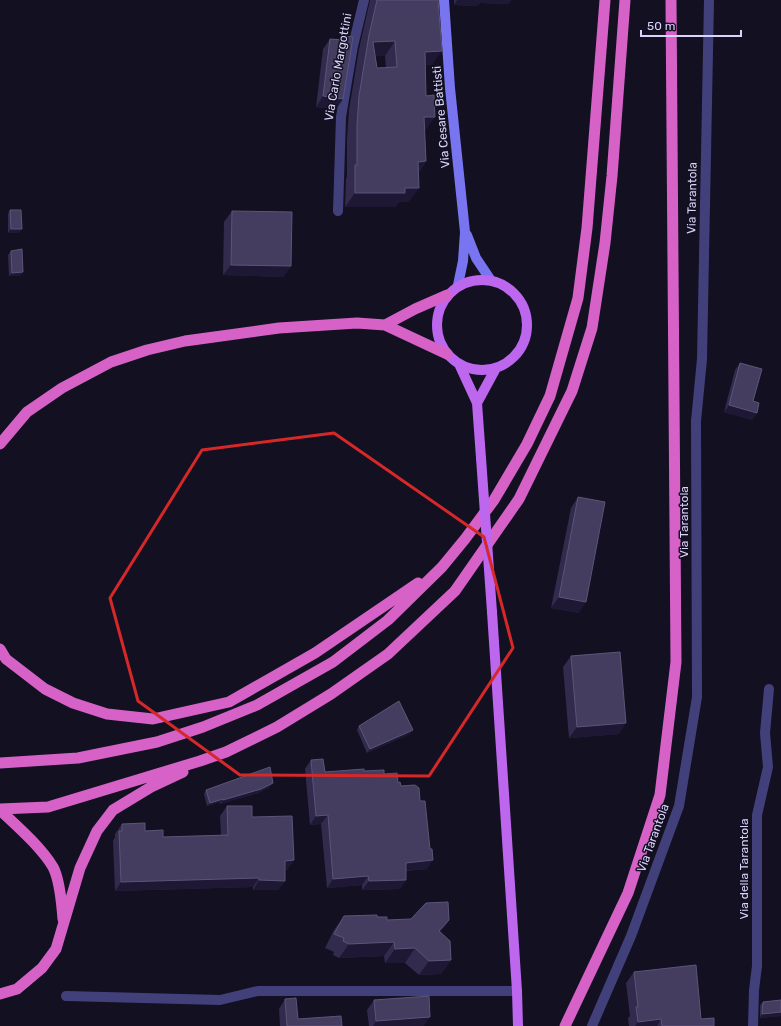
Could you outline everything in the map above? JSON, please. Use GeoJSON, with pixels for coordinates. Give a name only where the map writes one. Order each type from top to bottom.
{"type":"FeatureCollection","features":[{"type":"Feature","properties":{"kind":"highway"},"geometry":{"type":"LineString","coordinates":[[0,763],[78,758],[157,742],[203,727],[257,705],[333,662],[388,620],[442,567],[465,539],[494,500],[527,444],[550,396],[578,298],[587,228],[605,0]]}},
{"type":"Feature","properties":{"kind":"highway"},"geometry":{"type":"LineString","coordinates":[[0,810],[48,807],[226,752],[277,727],[331,694],[388,654],[455,591],[519,499],[572,391],[592,328],[605,243],[611,184],[625,0]]}},
{"type":"Feature","properties":{"kind":"highway"},"geometry":{"type":"LineString","coordinates":[[565,1026],[628,893],[660,795],[676,662],[671,0]]}},
{"type":"Feature","properties":{"kind":"highway"},"geometry":{"type":"LineString","coordinates":[[385,325],[414,309],[447,295]]}},
{"type":"Feature","properties":{"kind":"highway"},"geometry":{"type":"LineString","coordinates":[[0,444],[27,412],[62,388],[112,362],[147,350],[185,341],[279,328],[357,323],[385,325],[447,354]]}},
{"type":"Feature","properties":{"kind":"highway"},"geometry":{"type":"LineString","coordinates":[[0,649],[6,659],[45,689],[73,703],[107,714],[153,718],[229,702],[315,653],[442,567]]}},
{"type":"Feature","properties":{"kind":"highway"},"geometry":{"type":"LineString","coordinates":[[0,994],[17,989],[42,968],[56,949],[80,868],[97,831],[113,810],[151,788],[180,774],[200,761]]}},
{"type":"Feature","properties":{"kind":"highway"},"geometry":{"type":"LineString","coordinates":[[0,810],[33,841],[53,868],[60,895],[64,926]]}},
{"type":"Feature","properties":{"kind":"main road","name":"Via Cesare Battisti"},"geometry":{"type":"LineString","coordinates":[[444,0],[450,88],[465,232],[463,261],[458,286]]}},
{"type":"Feature","properties":{"kind":"main road","name":"Via Cesare Battisti"},"geometry":{"type":"LineString","coordinates":[[465,232],[476,258],[490,279]]}},
{"type":"Feature","properties":{"kind":"main road"},"geometry":{"type":"LineString","coordinates":[[474,279],[490,279],[505,285],[516,294],[524,307],[528,322],[526,337],[520,350],[509,361],[496,368],[477,370],[459,364],[447,354],[439,340],[436,325],[439,309],[447,295],[458,286],[474,279]]}},
{"type":"Feature","properties":{"kind":"main road"},"geometry":{"type":"LineString","coordinates":[[459,364],[477,403],[517,991],[518,1026]]}},
{"type":"Feature","properties":{"kind":"main road"},"geometry":{"type":"LineString","coordinates":[[477,403],[496,368]]}},
{"type":"Feature","properties":{"kind":"street","name":"Via Carlo Margottini"},"geometry":{"type":"LineString","coordinates":[[338,211],[341,117],[353,46],[364,0]]}},
{"type":"Feature","properties":{"kind":"street","name":"Via Tarantola"},"geometry":{"type":"LineString","coordinates":[[592,1026],[632,936],[679,806],[697,697],[696,421],[702,359],[709,0]]}},
{"type":"Feature","properties":{"kind":"street","name":"Via della Tarantola"},"geometry":{"type":"LineString","coordinates":[[753,1026],[754,990],[757,966],[757,815],[768,767],[765,733],[769,689]]}},
{"type":"Feature","properties":{"kind":"street"},"geometry":{"type":"LineString","coordinates":[[66,996],[220,1000],[258,991],[517,991]]}},
{"type":"Feature","properties":{"kind":"highlighted area"},"geometry":{"type":"Polygon","coordinates":[[[334,433],[484,537],[513,648],[429,776],[240,775],[138,701],[110,598],[202,450],[334,433]]]}},
{"type":"Feature","properties":{"kind":"building"},"geometry":{"type":"Polygon","coordinates":[[[377,0],[438,0],[442,51],[425,52],[426,96],[434,95],[435,117],[424,117],[426,161],[418,162],[419,188],[405,188],[405,193],[355,193],[359,96],[369,35],[377,0]],[[395,41],[373,42],[377,68],[397,67],[395,41]]]}},
{"type":"Feature","properties":{"kind":"building"},"geometry":{"type":"Polygon","coordinates":[[[344,36],[353,37],[343,99],[323,96],[330,39],[344,40],[344,36]]]}},
{"type":"Feature","properties":{"kind":"building"},"geometry":{"type":"Polygon","coordinates":[[[10,210],[21,210],[22,229],[11,229],[10,210]]]}},
{"type":"Feature","properties":{"kind":"building"},"geometry":{"type":"Polygon","coordinates":[[[232,211],[292,212],[291,266],[231,265],[232,211]]]}},
{"type":"Feature","properties":{"kind":"building"},"geometry":{"type":"Polygon","coordinates":[[[22,249],[23,272],[12,273],[11,251],[22,249]]]}},
{"type":"Feature","properties":{"kind":"building"},"geometry":{"type":"Polygon","coordinates":[[[740,363],[762,369],[753,401],[759,403],[757,413],[729,405],[740,363]]]}},
{"type":"Feature","properties":{"kind":"building"},"geometry":{"type":"Polygon","coordinates":[[[578,497],[605,502],[586,602],[559,597],[578,497]]]}},
{"type":"Feature","properties":{"kind":"building"},"geometry":{"type":"Polygon","coordinates":[[[620,652],[626,723],[577,727],[571,656],[620,652]]]}},
{"type":"Feature","properties":{"kind":"building"},"geometry":{"type":"Polygon","coordinates":[[[399,701],[413,730],[370,749],[359,726],[399,701]]]}},
{"type":"Feature","properties":{"kind":"building"},"geometry":{"type":"Polygon","coordinates":[[[323,759],[325,772],[364,769],[364,771],[384,770],[384,774],[397,773],[398,783],[400,782],[401,786],[415,785],[419,788],[420,801],[425,801],[430,849],[432,849],[433,860],[406,863],[406,880],[369,881],[368,876],[333,879],[328,815],[316,816],[311,760],[323,759]]]}},
{"type":"Feature","properties":{"kind":"building"},"geometry":{"type":"Polygon","coordinates":[[[270,767],[273,783],[261,789],[210,803],[206,790],[270,767]]]}},
{"type":"Feature","properties":{"kind":"building"},"geometry":{"type":"Polygon","coordinates":[[[227,806],[252,806],[252,817],[292,816],[294,860],[285,861],[285,881],[259,880],[259,878],[121,882],[119,831],[122,831],[122,824],[145,823],[145,831],[163,830],[163,837],[228,835],[227,806]]]}},
{"type":"Feature","properties":{"kind":"building"},"geometry":{"type":"Polygon","coordinates":[[[448,902],[449,920],[439,931],[450,941],[451,960],[429,961],[415,948],[395,949],[394,942],[349,944],[343,941],[344,938],[334,934],[344,916],[377,915],[377,917],[387,917],[387,920],[411,919],[426,903],[448,902]]]}},
{"type":"Feature","properties":{"kind":"building"},"geometry":{"type":"Polygon","coordinates":[[[696,965],[701,1019],[714,1018],[714,1026],[662,1026],[661,1019],[638,1022],[634,972],[696,965]]]}},
{"type":"Feature","properties":{"kind":"building"},"geometry":{"type":"Polygon","coordinates":[[[429,996],[430,1017],[376,1021],[374,1000],[429,996]]]}},
{"type":"Feature","properties":{"kind":"building"},"geometry":{"type":"Polygon","coordinates":[[[296,998],[298,1019],[341,1016],[342,1026],[287,1026],[285,999],[296,998]]]}},
{"type":"Feature","properties":{"kind":"building"},"geometry":{"type":"Polygon","coordinates":[[[781,1000],[781,1012],[762,1014],[763,1002],[781,1000]]]}}]}
